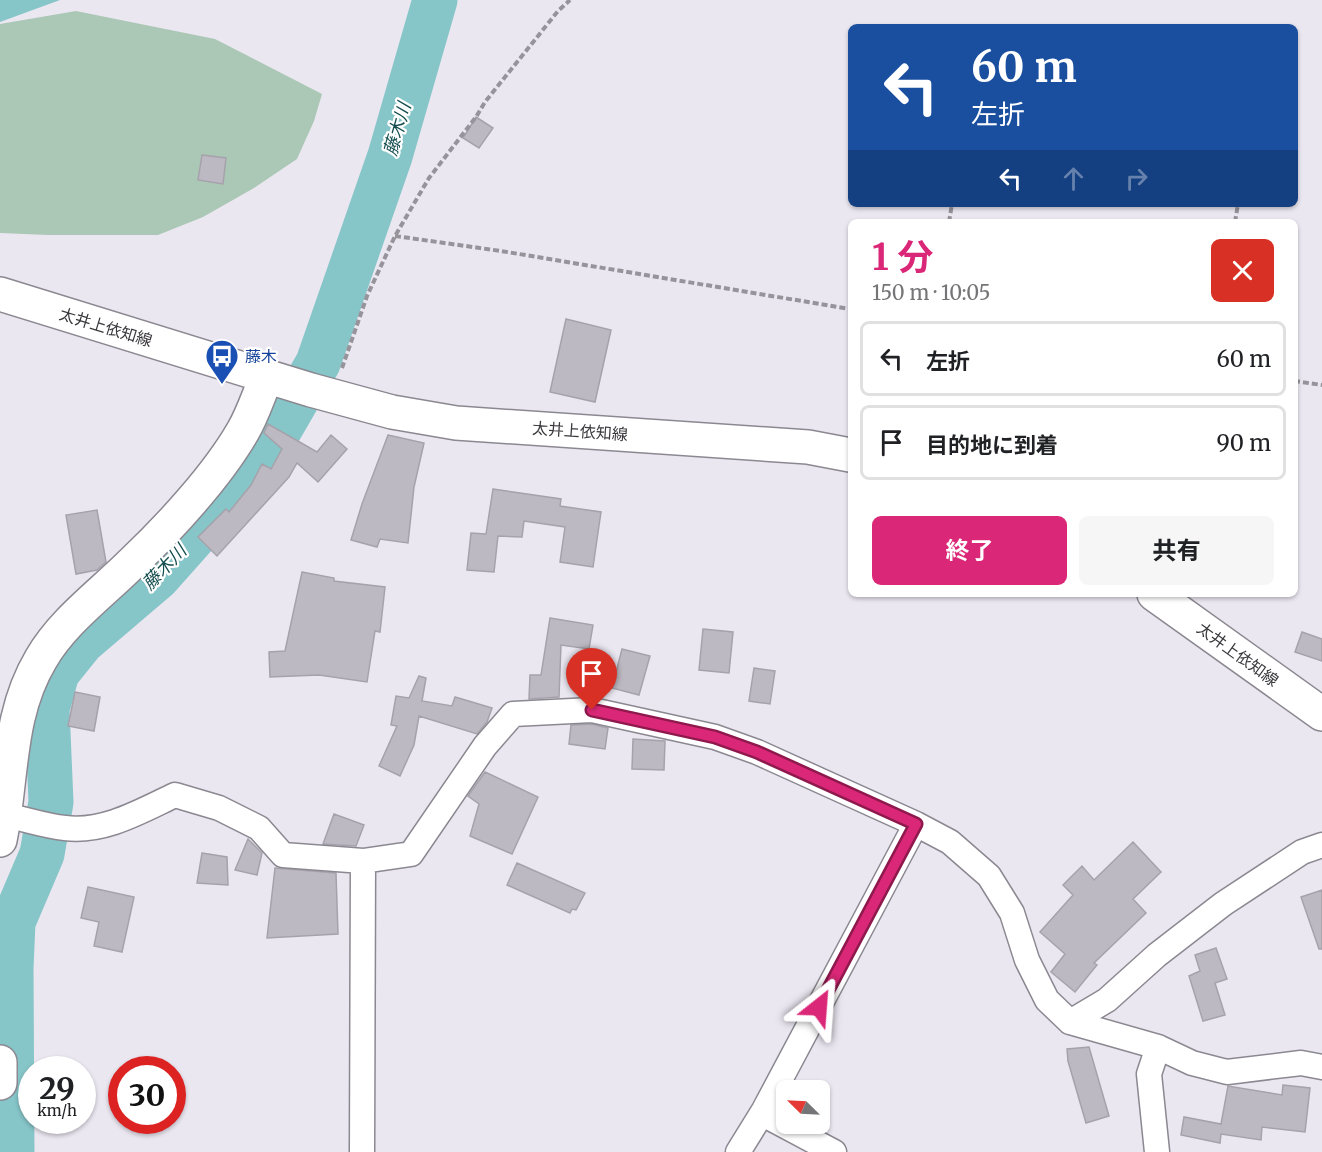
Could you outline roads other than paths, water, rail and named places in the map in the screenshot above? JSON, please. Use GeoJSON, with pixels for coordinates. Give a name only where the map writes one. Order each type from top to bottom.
{"type":"FeatureCollection","features":[{"type":"Feature","properties":{"kind":"main road","name":"太井上依知線"},"geometry":{"type":"LineString","coordinates":[[0,294],[298,386],[393,412],[456,423],[808,447],[848,455]]}},
{"type":"Feature","properties":{"kind":"main road"},"geometry":{"type":"LineString","coordinates":[[9,814],[13,733],[25,691],[41,658],[66,625],[134,562],[178,514],[220,466],[243,430],[298,386]]}},
{"type":"Feature","properties":{"kind":"main road","name":"太井上依知線"},"geometry":{"type":"LineString","coordinates":[[1158,597],[1322,714]]}},
{"type":"Feature","properties":{"kind":"main road"},"geometry":{"type":"LineString","coordinates":[[0,1062],[0,1083]]}},
{"type":"Feature","properties":{"kind":"street"},"geometry":{"type":"LineString","coordinates":[[9,814],[66,828],[91,827],[125,819],[175,795],[219,808],[259,828],[283,855],[363,861],[411,854],[485,746],[513,714],[592,710],[715,737],[757,752],[916,824],[950,842],[989,876],[1012,914],[1027,960],[1047,1000],[1070,1022],[1158,1047],[1192,1063],[1227,1072],[1301,1064],[1322,1067]]}},
{"type":"Feature","properties":{"kind":"street"},"geometry":{"type":"LineString","coordinates":[[738,1152],[764,1110],[916,824]]}},
{"type":"Feature","properties":{"kind":"street"},"geometry":{"type":"LineString","coordinates":[[1070,1022],[1107,1000],[1157,954],[1223,904],[1302,852],[1322,844]]}},
{"type":"Feature","properties":{"kind":"street"},"geometry":{"type":"LineString","coordinates":[[362,1152],[363,861]]}},
{"type":"Feature","properties":{"kind":"street"},"geometry":{"type":"LineString","coordinates":[[1157,1152],[1149,1074],[1158,1047]]}},
{"type":"Feature","properties":{"kind":"street"},"geometry":{"type":"LineString","coordinates":[[764,1110],[772,1119],[834,1152]]}},
{"type":"Feature","properties":{"kind":"water"},"geometry":{"type":"Polygon","coordinates":[[[0,0],[60,0],[0,22],[0,0]]]}},
{"type":"Feature","properties":{"kind":"waterway","name":"藤木川"},"geometry":{"type":"LineString","coordinates":[[12,1152],[13,922],[42,854],[51,802],[47,709],[57,673],[82,642],[157,578],[262,460],[318,363],[390,156],[435,0]]}},
{"type":"Feature","properties":{"kind":"place","name":"藤木"},"geometry":{"type":"Point","coordinates":[222,385]}}]}
